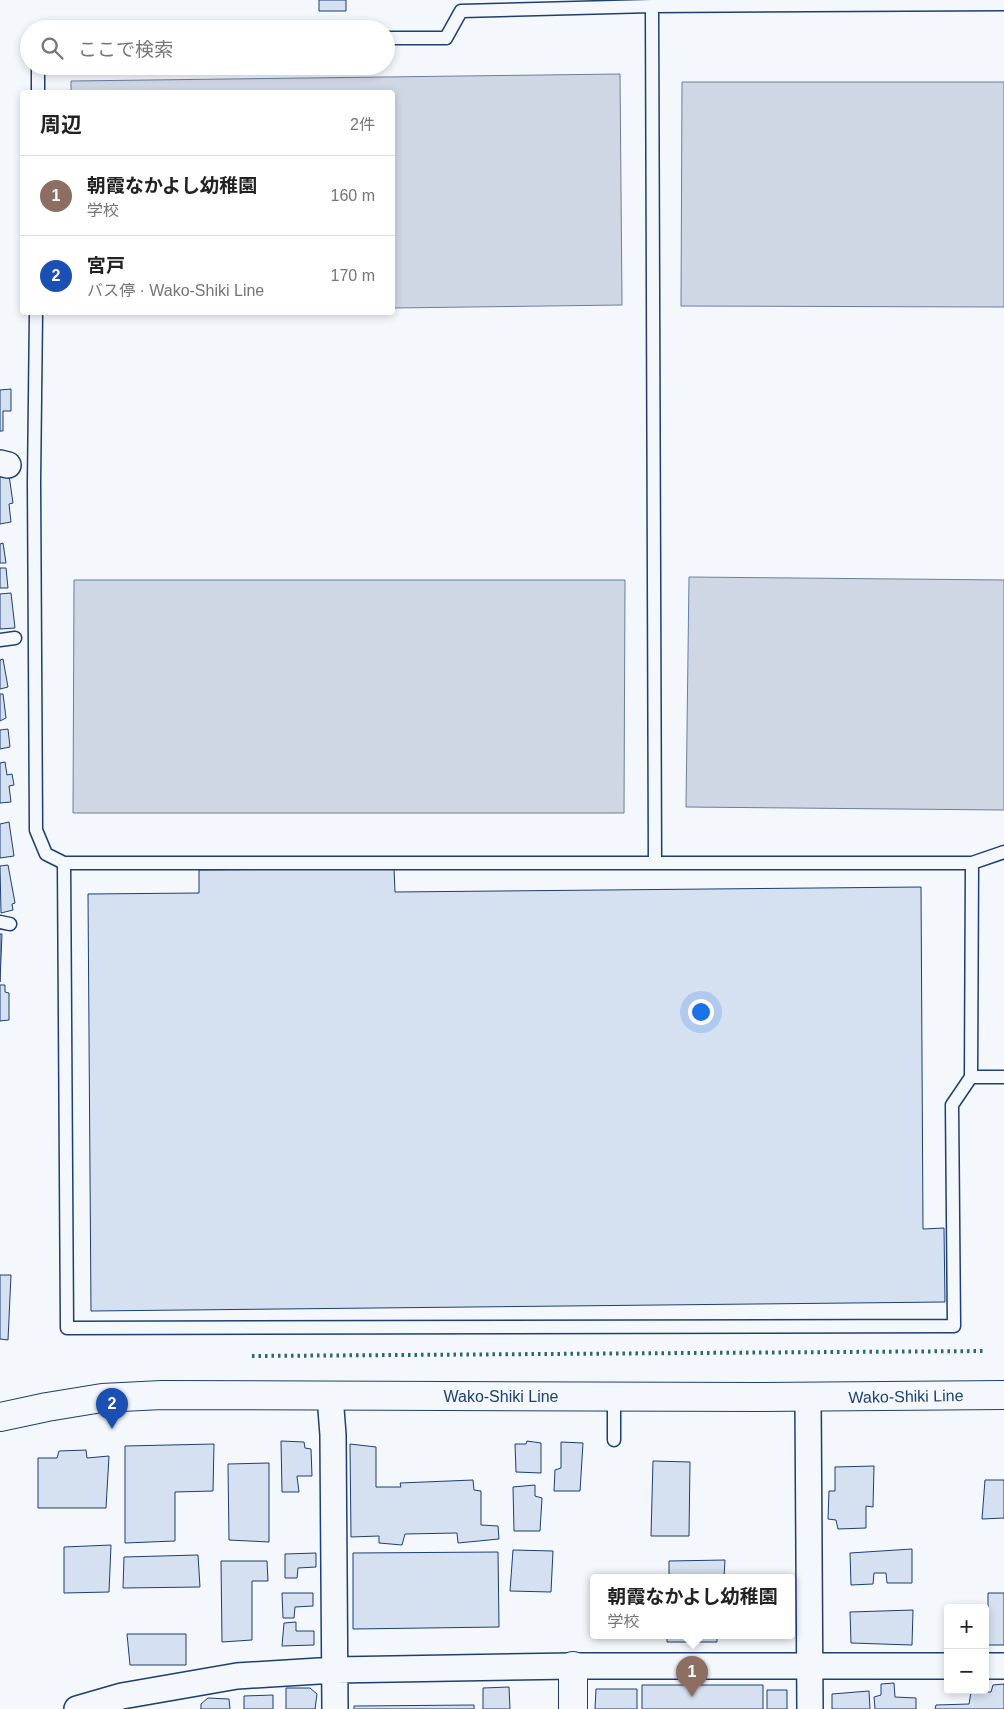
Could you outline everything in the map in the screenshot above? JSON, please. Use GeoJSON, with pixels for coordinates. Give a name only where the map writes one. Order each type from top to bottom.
{"type":"FeatureCollection","features":[{"type":"Feature","properties":{"kind":"main road","name":"Wako-Shiki Line"},"geometry":{"type":"LineString","coordinates":[[0,1417],[102,1398],[162,1395],[808,1397],[1004,1395]]}},
{"type":"Feature","properties":{"kind":"main road"},"geometry":{"type":"LineString","coordinates":[[573,1666],[573,1709]]}},
{"type":"Feature","properties":{"kind":"street"},"geometry":{"type":"LineString","coordinates":[[330,1396],[333,1434],[336,1709]]}},
{"type":"Feature","properties":{"kind":"street"},"geometry":{"type":"LineString","coordinates":[[808,1397],[810,1709]]}},
{"type":"Feature","properties":{"kind":"street"},"geometry":{"type":"LineString","coordinates":[[77,1709],[122,1696],[237,1676],[335,1670],[573,1666],[944,1666]]}},
{"type":"Feature","properties":{"kind":"street"},"geometry":{"type":"LineString","coordinates":[[989,1666],[1004,1666]]}},
{"type":"Feature","properties":{"kind":"lane"},"geometry":{"type":"LineString","coordinates":[[395,38],[446,38],[461,11],[652,6],[1004,4]]}},
{"type":"Feature","properties":{"kind":"lane"},"geometry":{"type":"LineString","coordinates":[[652,6],[655,863]]}},
{"type":"Feature","properties":{"kind":"lane"},"geometry":{"type":"LineString","coordinates":[[38,75],[38,90]]}},
{"type":"Feature","properties":{"kind":"lane"},"geometry":{"type":"LineString","coordinates":[[36,315],[34,492],[36,830],[46,854],[64,863],[972,863],[1004,852]]}},
{"type":"Feature","properties":{"kind":"lane"},"geometry":{"type":"LineString","coordinates":[[0,640],[14,638]]}},
{"type":"Feature","properties":{"kind":"lane"},"geometry":{"type":"LineString","coordinates":[[64,863],[67,1328],[954,1326],[952,1105],[970,1076],[972,863]]}},
{"type":"Feature","properties":{"kind":"lane"},"geometry":{"type":"LineString","coordinates":[[970,1076],[1004,1077]]}},
{"type":"Feature","properties":{"kind":"lane"},"geometry":{"type":"LineString","coordinates":[[614,1396],[614,1440]]}},
{"type":"Feature","properties":{"kind":"shaded area"},"geometry":{"type":"Polygon","coordinates":[[[620,74],[622,305],[395,308],[395,90],[71,90],[71,81],[620,74]]]}},
{"type":"Feature","properties":{"kind":"shaded area"},"geometry":{"type":"Polygon","coordinates":[[[682,82],[1004,82],[1004,307],[681,306],[682,82]]]}},
{"type":"Feature","properties":{"kind":"shaded area"},"geometry":{"type":"Polygon","coordinates":[[[689,577],[1004,580],[1004,810],[686,807],[689,577]]]}},
{"type":"Feature","properties":{"kind":"shaded area"},"geometry":{"type":"Polygon","coordinates":[[[74,580],[625,580],[624,813],[73,813],[74,580]]]}},
{"type":"Feature","properties":{"kind":"building"},"geometry":{"type":"Polygon","coordinates":[[[319,0],[346,0],[346,11],[319,11],[319,0]]]}},
{"type":"Feature","properties":{"kind":"building"},"geometry":{"type":"Polygon","coordinates":[[[11,389],[11,411],[3,411],[3,431],[0,431],[0,390],[11,389]]]}},
{"type":"Feature","properties":{"kind":"building"},"geometry":{"type":"Polygon","coordinates":[[[9,475],[13,503],[9,504],[11,522],[0,524],[0,476],[9,475]]]}},
{"type":"Feature","properties":{"kind":"building"},"geometry":{"type":"Polygon","coordinates":[[[3,543],[6,563],[0,563],[0,544],[3,543]]]}},
{"type":"Feature","properties":{"kind":"building"},"geometry":{"type":"Polygon","coordinates":[[[0,568],[6,568],[8,588],[0,588],[0,568]]]}},
{"type":"Feature","properties":{"kind":"building"},"geometry":{"type":"Polygon","coordinates":[[[11,593],[15,628],[0,629],[0,594],[11,593]]]}},
{"type":"Feature","properties":{"kind":"building"},"geometry":{"type":"Polygon","coordinates":[[[3,659],[8,687],[0,689],[0,660],[3,659]]]}},
{"type":"Feature","properties":{"kind":"building"},"geometry":{"type":"Polygon","coordinates":[[[0,694],[3,694],[6,718],[0,721],[0,694]]]}},
{"type":"Feature","properties":{"kind":"building"},"geometry":{"type":"Polygon","coordinates":[[[8,729],[10,747],[0,749],[0,730],[8,729]]]}},
{"type":"Feature","properties":{"kind":"building"},"geometry":{"type":"Polygon","coordinates":[[[5,762],[7,775],[12,774],[14,785],[9,786],[11,802],[0,803],[0,763],[5,762]]]}},
{"type":"Feature","properties":{"kind":"building"},"geometry":{"type":"Polygon","coordinates":[[[9,822],[14,856],[0,858],[0,824],[9,822]]]}},
{"type":"Feature","properties":{"kind":"building"},"geometry":{"type":"Polygon","coordinates":[[[8,865],[15,903],[12,904],[13,910],[1,913],[0,866],[8,865]]]}},
{"type":"Feature","properties":{"kind":"building"},"geometry":{"type":"Polygon","coordinates":[[[394,868],[395,892],[921,887],[923,1229],[944,1228],[945,1302],[91,1311],[88,894],[199,893],[199,870],[394,868]]]}},
{"type":"Feature","properties":{"kind":"building"},"geometry":{"type":"Polygon","coordinates":[[[0,934],[2,934],[0,982],[0,934]]]}},
{"type":"Feature","properties":{"kind":"building"},"geometry":{"type":"Polygon","coordinates":[[[0,985],[5,985],[5,992],[9,993],[9,1020],[0,1021],[0,985]]]}},
{"type":"Feature","properties":{"kind":"building"},"geometry":{"type":"Polygon","coordinates":[[[0,1275],[11,1275],[8,1340],[0,1339],[0,1275]]]}},
{"type":"Feature","properties":{"kind":"building"},"geometry":{"type":"Polygon","coordinates":[[[281,1441],[304,1442],[305,1448],[311,1449],[312,1476],[297,1476],[299,1492],[282,1492],[281,1441]]]}},
{"type":"Feature","properties":{"kind":"building"},"geometry":{"type":"Polygon","coordinates":[[[527,1441],[541,1443],[541,1473],[516,1472],[515,1444],[526,1444],[527,1441]]]}},
{"type":"Feature","properties":{"kind":"building"},"geometry":{"type":"Polygon","coordinates":[[[561,1442],[583,1443],[580,1491],[554,1491],[555,1470],[561,1468],[561,1442]]]}},
{"type":"Feature","properties":{"kind":"building"},"geometry":{"type":"Polygon","coordinates":[[[214,1444],[213,1491],[175,1492],[175,1541],[125,1543],[125,1446],[214,1444]]]}},
{"type":"Feature","properties":{"kind":"building"},"geometry":{"type":"Polygon","coordinates":[[[350,1444],[376,1447],[376,1487],[401,1487],[400,1483],[473,1480],[474,1490],[481,1491],[481,1525],[498,1526],[499,1539],[458,1543],[457,1533],[405,1534],[402,1545],[379,1543],[379,1536],[351,1537],[350,1444]]]}},
{"type":"Feature","properties":{"kind":"building"},"geometry":{"type":"Polygon","coordinates":[[[86,1450],[87,1458],[109,1456],[106,1508],[38,1508],[38,1458],[57,1458],[59,1451],[86,1450]]]}},
{"type":"Feature","properties":{"kind":"building"},"geometry":{"type":"Polygon","coordinates":[[[653,1461],[690,1462],[689,1536],[651,1536],[653,1461]]]}},
{"type":"Feature","properties":{"kind":"building"},"geometry":{"type":"Polygon","coordinates":[[[269,1463],[269,1542],[229,1540],[228,1464],[269,1463]]]}},
{"type":"Feature","properties":{"kind":"building"},"geometry":{"type":"Polygon","coordinates":[[[874,1466],[873,1507],[866,1506],[866,1528],[838,1529],[836,1520],[828,1519],[829,1491],[835,1491],[835,1467],[874,1466]]]}},
{"type":"Feature","properties":{"kind":"building"},"geometry":{"type":"Polygon","coordinates":[[[985,1480],[1004,1480],[1004,1518],[982,1519],[985,1480]]]}},
{"type":"Feature","properties":{"kind":"building"},"geometry":{"type":"Polygon","coordinates":[[[535,1485],[535,1496],[542,1498],[540,1531],[514,1531],[513,1487],[535,1485]]]}},
{"type":"Feature","properties":{"kind":"building"},"geometry":{"type":"Polygon","coordinates":[[[111,1545],[109,1592],[64,1593],[64,1547],[111,1545]]]}},
{"type":"Feature","properties":{"kind":"building"},"geometry":{"type":"Polygon","coordinates":[[[912,1549],[912,1583],[887,1583],[886,1573],[874,1573],[873,1584],[851,1585],[850,1553],[912,1549]]]}},
{"type":"Feature","properties":{"kind":"building"},"geometry":{"type":"Polygon","coordinates":[[[513,1550],[553,1551],[551,1592],[510,1591],[513,1550]]]}},
{"type":"Feature","properties":{"kind":"building"},"geometry":{"type":"Polygon","coordinates":[[[498,1552],[499,1627],[353,1629],[353,1553],[498,1552]]]}},
{"type":"Feature","properties":{"kind":"building"},"geometry":{"type":"Polygon","coordinates":[[[316,1553],[316,1567],[298,1568],[297,1578],[285,1578],[285,1554],[316,1553]]]}},
{"type":"Feature","properties":{"kind":"building"},"geometry":{"type":"Polygon","coordinates":[[[198,1555],[200,1587],[123,1588],[124,1557],[198,1555]]]}},
{"type":"Feature","properties":{"kind":"building"},"geometry":{"type":"Polygon","coordinates":[[[725,1560],[724,1574],[669,1574],[669,1561],[725,1560]]]}},
{"type":"Feature","properties":{"kind":"building"},"geometry":{"type":"Polygon","coordinates":[[[221,1561],[267,1561],[268,1581],[252,1581],[252,1640],[222,1642],[221,1561]]]}},
{"type":"Feature","properties":{"kind":"building"},"geometry":{"type":"Polygon","coordinates":[[[282,1593],[313,1593],[313,1606],[295,1607],[294,1618],[283,1618],[282,1593]]]}},
{"type":"Feature","properties":{"kind":"building"},"geometry":{"type":"Polygon","coordinates":[[[988,1593],[1004,1593],[1004,1645],[989,1645],[988,1593]]]}},
{"type":"Feature","properties":{"kind":"building"},"geometry":{"type":"Polygon","coordinates":[[[913,1610],[912,1645],[851,1643],[850,1612],[913,1610]]]}},
{"type":"Feature","properties":{"kind":"building"},"geometry":{"type":"Polygon","coordinates":[[[296,1622],[296,1631],[314,1631],[314,1645],[282,1646],[284,1623],[296,1622]]]}},
{"type":"Feature","properties":{"kind":"building"},"geometry":{"type":"Polygon","coordinates":[[[127,1634],[186,1634],[186,1665],[130,1665],[127,1634]]]}},
{"type":"Feature","properties":{"kind":"building"},"geometry":{"type":"Polygon","coordinates":[[[667,1639],[717,1639],[717,1642],[667,1642],[667,1639]]]}},
{"type":"Feature","properties":{"kind":"building"},"geometry":{"type":"Polygon","coordinates":[[[894,1683],[895,1697],[916,1698],[916,1709],[875,1709],[874,1697],[881,1695],[881,1684],[894,1683]]]}},
{"type":"Feature","properties":{"kind":"building"},"geometry":{"type":"Polygon","coordinates":[[[1004,1684],[1004,1709],[935,1709],[936,1705],[969,1704],[971,1694],[989,1694],[993,1685],[1004,1684]]]}},
{"type":"Feature","properties":{"kind":"building"},"geometry":{"type":"Polygon","coordinates":[[[642,1685],[763,1685],[763,1709],[642,1709],[642,1685]]]}},
{"type":"Feature","properties":{"kind":"building"},"geometry":{"type":"Polygon","coordinates":[[[509,1687],[510,1709],[483,1709],[483,1688],[509,1687]]]}},
{"type":"Feature","properties":{"kind":"building"},"geometry":{"type":"Polygon","coordinates":[[[286,1688],[310,1688],[317,1694],[315,1709],[286,1709],[286,1688]]]}},
{"type":"Feature","properties":{"kind":"building"},"geometry":{"type":"Polygon","coordinates":[[[596,1689],[637,1689],[637,1709],[595,1709],[596,1689]]]}},
{"type":"Feature","properties":{"kind":"building"},"geometry":{"type":"Polygon","coordinates":[[[767,1690],[787,1690],[787,1709],[767,1709],[767,1690]]]}},
{"type":"Feature","properties":{"kind":"building"},"geometry":{"type":"Polygon","coordinates":[[[869,1691],[870,1709],[832,1709],[832,1694],[869,1691]]]}},
{"type":"Feature","properties":{"kind":"building"},"geometry":{"type":"Polygon","coordinates":[[[273,1695],[273,1709],[244,1709],[244,1696],[273,1695]]]}},
{"type":"Feature","properties":{"kind":"building"},"geometry":{"type":"Polygon","coordinates":[[[208,1698],[229,1699],[230,1709],[201,1709],[201,1704],[208,1698]]]}},
{"type":"Feature","properties":{"kind":"building"},"geometry":{"type":"Polygon","coordinates":[[[474,1705],[474,1709],[354,1709],[354,1706],[474,1705]]]}},
{"type":"Feature","properties":{"kind":"hedge"},"geometry":{"type":"LineString","coordinates":[[252,1356],[986,1351]]}},
{"type":"Feature","properties":{"kind":"place","name":"宮戸"},"geometry":{"type":"Point","coordinates":[112,1429]}},
{"type":"Feature","properties":{"kind":"place","name":"朝霞なかよし幼稚園"},"geometry":{"type":"Point","coordinates":[692,1697]}}]}
